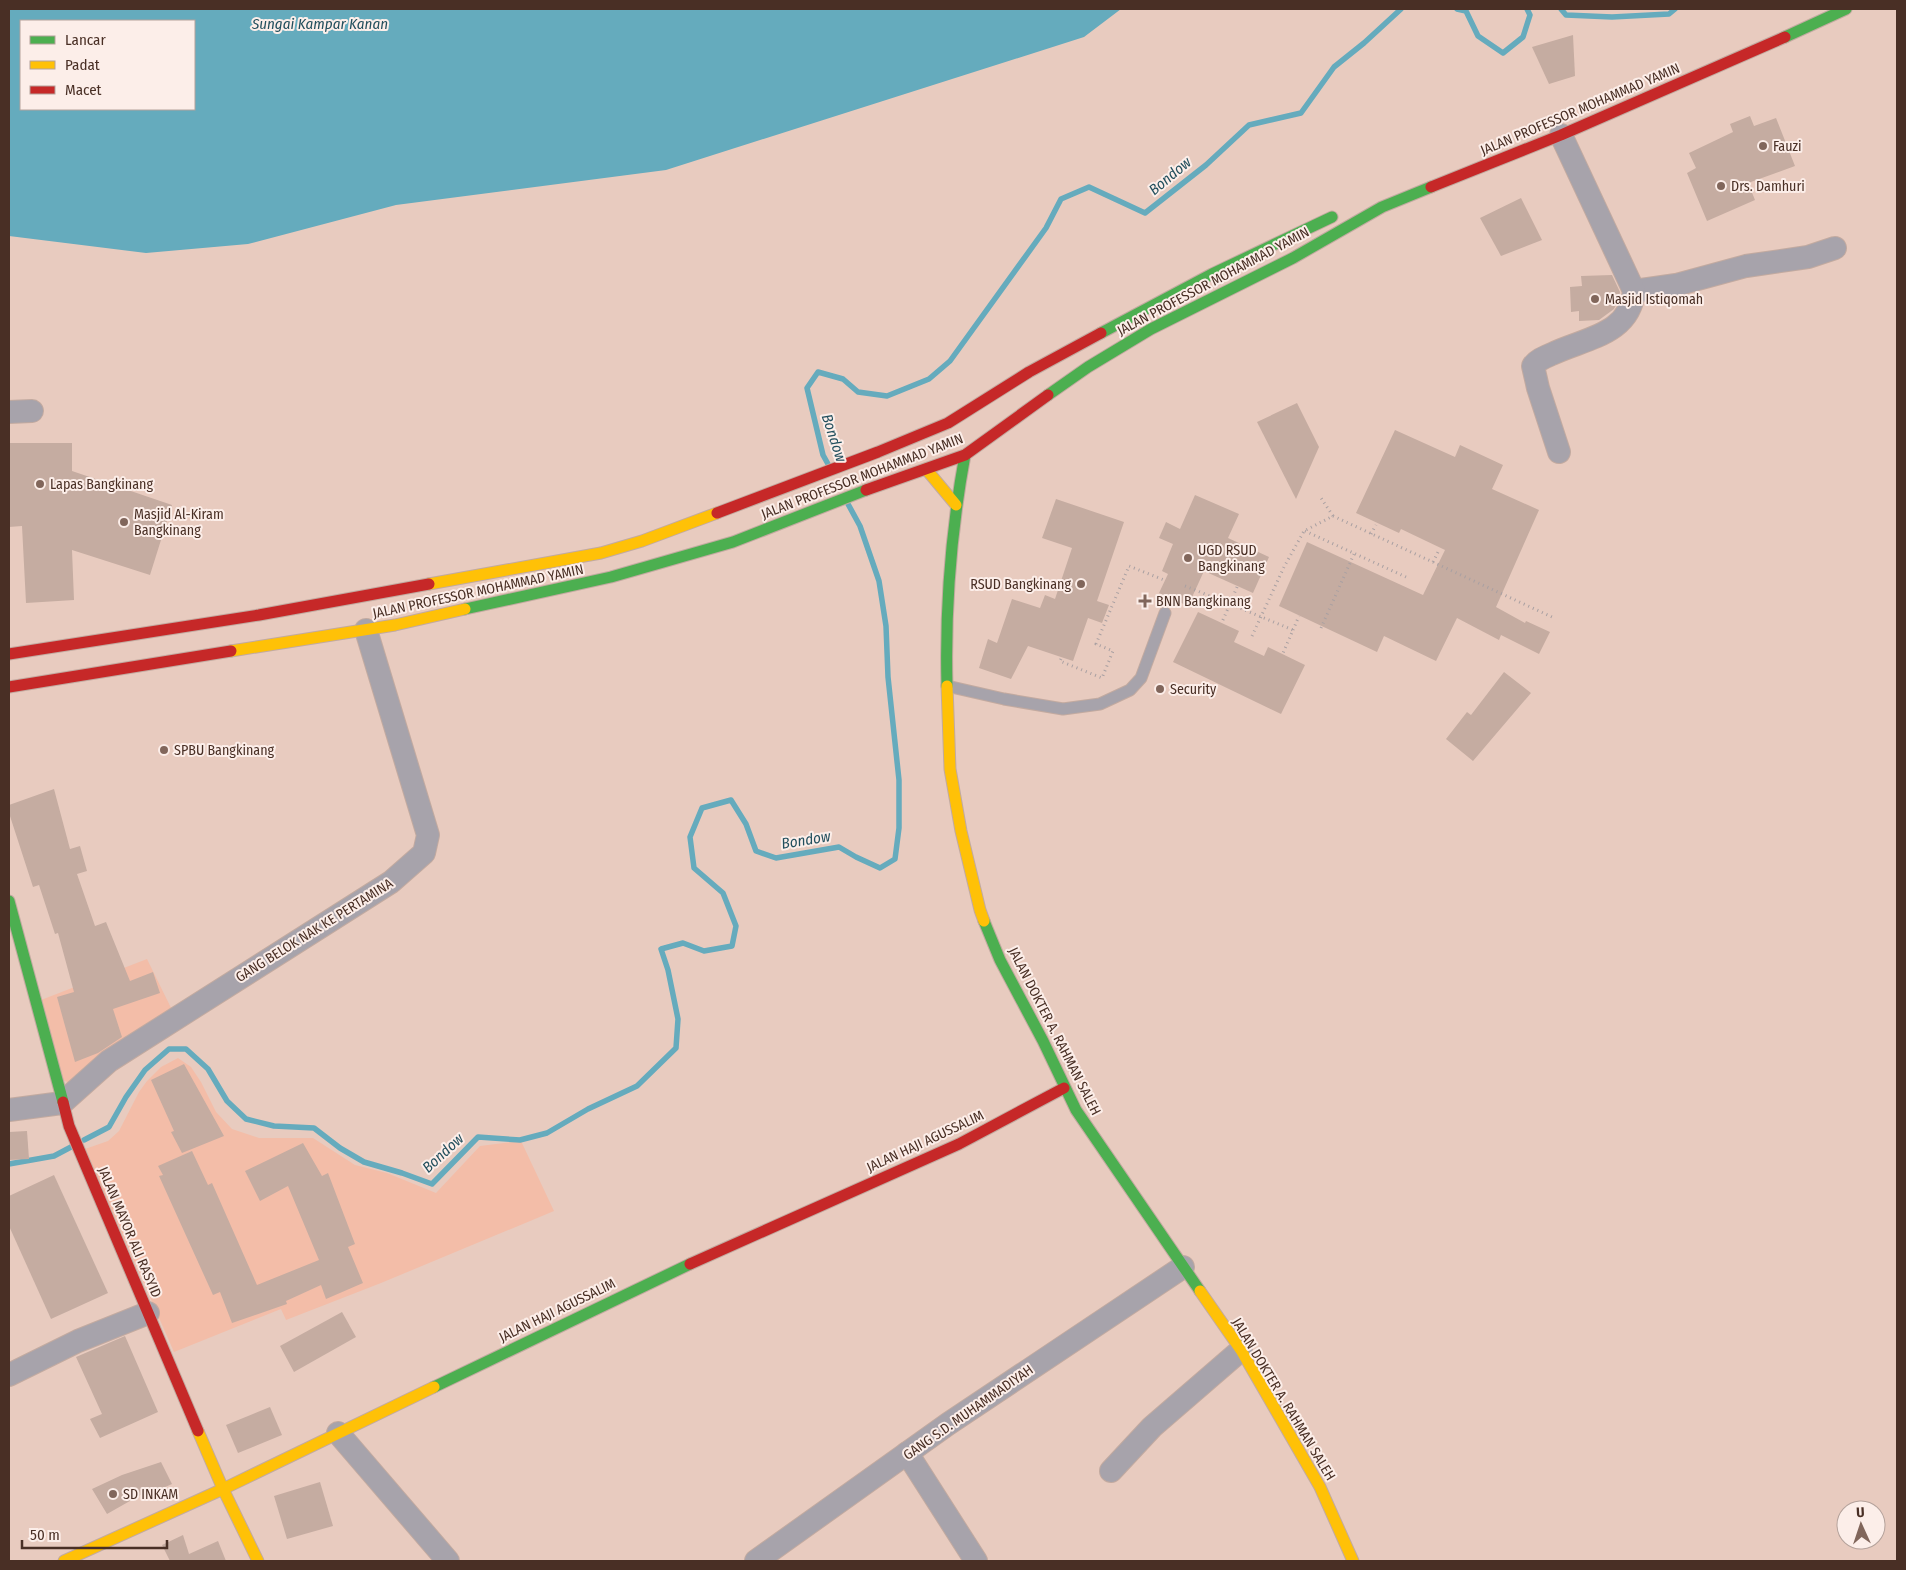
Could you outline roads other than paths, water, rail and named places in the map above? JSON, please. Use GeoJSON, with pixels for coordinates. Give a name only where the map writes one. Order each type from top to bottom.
{"type":"FeatureCollection","features":[{"type":"Feature","properties":{"kind":"main road","name":"JALAN PROFESSOR MOHAMMAD YAMIN"},"geometry":{"type":"LineString","coordinates":[[9,687],[264,637],[366,630],[612,577],[733,542],[884,483],[965,455],[1088,367],[1151,329],[1293,258],[1382,207],[1561,135],[1846,9]]}},
{"type":"Feature","properties":{"kind":"main road","name":"JALAN PROFESSOR MOHAMMAD YAMIN"},"geometry":{"type":"LineString","coordinates":[[9,654],[259,615],[601,553],[642,541],[878,452],[948,423],[1030,372],[1212,274],[1344,211]]}},
{"type":"Feature","properties":{"kind":"main road","name":"JALAN DOKTER A. RAHMAN SALEH"},"geometry":{"type":"LineString","coordinates":[[965,455],[956,505],[946,639],[946,686],[950,769],[961,831],[980,910],[1000,960],[1043,1041],[1076,1110],[1240,1350],[1320,1487],[1353,1561]]}},
{"type":"Feature","properties":{"kind":"main road"},"geometry":{"type":"LineString","coordinates":[[926,468],[956,505]]}},
{"type":"Feature","properties":{"kind":"main road"},"geometry":{"type":"LineString","coordinates":[[259,615],[264,637]]}},
{"type":"Feature","properties":{"kind":"main road","name":"JALAN MAYOR ALI RASYID"},"geometry":{"type":"LineString","coordinates":[[9,902],[69,1126],[223,1489],[258,1561]]}},
{"type":"Feature","properties":{"kind":"main road","name":"JALAN HAJI AGUSSALIM"},"geometry":{"type":"LineString","coordinates":[[64,1561],[223,1489],[661,1277],[959,1144],[1064,1088]]}},
{"type":"Feature","properties":{"kind":"street"},"geometry":{"type":"LineString","coordinates":[[1559,452],[1538,388],[1533,366],[1536,362],[1555,352],[1609,331],[1619,325],[1631,305],[1634,291],[1561,135]]}},
{"type":"Feature","properties":{"kind":"street"},"geometry":{"type":"LineString","coordinates":[[1634,291],[1676,284],[1746,266],[1808,257],[1835,248]]}},
{"type":"Feature","properties":{"kind":"street"},"geometry":{"type":"LineString","coordinates":[[9,412],[32,410]]}},
{"type":"Feature","properties":{"kind":"street","name":"GANG BELOK NAK KE PERTAMINA"},"geometry":{"type":"LineString","coordinates":[[62,1103],[109,1061],[391,882],[424,853],[428,834],[366,630]]}},
{"type":"Feature","properties":{"kind":"street"},"geometry":{"type":"LineString","coordinates":[[9,1110],[62,1103]]}},
{"type":"Feature","properties":{"kind":"street","name":"GANG S.D. MUHAMMADIYAH"},"geometry":{"type":"LineString","coordinates":[[756,1561],[907,1453],[1042,1360],[1183,1267]]}},
{"type":"Feature","properties":{"kind":"street"},"geometry":{"type":"LineString","coordinates":[[9,1375],[78,1341],[148,1313]]}},
{"type":"Feature","properties":{"kind":"street"},"geometry":{"type":"LineString","coordinates":[[1111,1471],[1152,1427],[1240,1350]]}},
{"type":"Feature","properties":{"kind":"street"},"geometry":{"type":"LineString","coordinates":[[338,1433],[448,1561]]}},
{"type":"Feature","properties":{"kind":"street"},"geometry":{"type":"LineString","coordinates":[[907,1453],[976,1561]]}},
{"type":"Feature","properties":{"kind":"lane"},"geometry":{"type":"LineString","coordinates":[[946,686],[1004,699],[1063,709],[1100,704],[1130,690],[1141,678],[1165,613]]}},
{"type":"Feature","properties":{"kind":"water","name":"Sungai Kampar Kanan"},"geometry":{"type":"Polygon","coordinates":[[[9,9],[1121,9],[1084,37],[666,170],[396,205],[248,244],[146,253],[9,236],[9,9]]]}},
{"type":"Feature","properties":{"kind":"waterway","name":"Bondow"},"geometry":{"type":"LineString","coordinates":[[828,464],[823,455],[807,388],[818,372],[843,379],[858,392],[887,396],[929,379],[950,361],[1046,228],[1061,199],[1089,187],[1145,213],[1206,165],[1249,125],[1301,113],[1334,67],[1401,9]]}},
{"type":"Feature","properties":{"kind":"waterway","name":"Bondow"},"geometry":{"type":"LineString","coordinates":[[1457,9],[1466,11],[1478,36],[1503,53],[1523,37],[1530,15],[1527,9]]}},
{"type":"Feature","properties":{"kind":"waterway","name":"Bondow"},"geometry":{"type":"LineString","coordinates":[[1561,9],[1566,15],[1612,17],[1669,14],[1675,9]]}},
{"type":"Feature","properties":{"kind":"waterway","name":"Bondow"},"geometry":{"type":"LineString","coordinates":[[84,1140],[109,1127],[126,1097],[145,1070],[169,1049],[186,1049],[208,1069],[227,1101],[246,1119],[274,1126],[314,1128],[340,1148],[364,1162],[432,1184],[478,1137],[520,1140],[547,1133],[588,1109],[637,1086],[676,1048],[678,1019],[668,970],[661,949],[683,943],[704,951],[732,946],[736,926],[723,893],[694,868],[690,837],[702,808],[731,800],[746,824],[756,851],[776,858],[839,847],[880,868],[895,859],[899,828],[899,780],[888,677],[886,626],[879,581],[860,526],[848,504]]}},
{"type":"Feature","properties":{"kind":"waterway","name":"Bondow"},"geometry":{"type":"LineString","coordinates":[[9,1164],[54,1156],[71,1147]]}},
{"type":"Feature","properties":{"kind":"place","name":"Fauzi"},"geometry":{"type":"Point","coordinates":[1763,146]}},
{"type":"Feature","properties":{"kind":"place","name":"Drs. Damhuri"},"geometry":{"type":"Point","coordinates":[1721,186]}},
{"type":"Feature","properties":{"kind":"place","name":"Masjid Istiqomah"},"geometry":{"type":"Point","coordinates":[1595,299]}},
{"type":"Feature","properties":{"kind":"place","name":"Lapas Bangkinang"},"geometry":{"type":"Point","coordinates":[40,484]}},
{"type":"Feature","properties":{"kind":"place","name":"Masjid Al-Kiram Bangkinang"},"geometry":{"type":"Point","coordinates":[124,522]}},
{"type":"Feature","properties":{"kind":"place","name":"UGD RSUD Bangkinang"},"geometry":{"type":"Point","coordinates":[1188,558]}},
{"type":"Feature","properties":{"kind":"place","name":"RSUD Bangkinang"},"geometry":{"type":"Point","coordinates":[1081,584]}},
{"type":"Feature","properties":{"kind":"place","name":"BNN Bangkinang"},"geometry":{"type":"Point","coordinates":[1145,601]}},
{"type":"Feature","properties":{"kind":"place","name":"Security"},"geometry":{"type":"Point","coordinates":[1160,689]}},
{"type":"Feature","properties":{"kind":"place","name":"SPBU Bangkinang"},"geometry":{"type":"Point","coordinates":[164,750]}},
{"type":"Feature","properties":{"kind":"place","name":"SD INKAM"},"geometry":{"type":"Point","coordinates":[113,1494]}}]}
